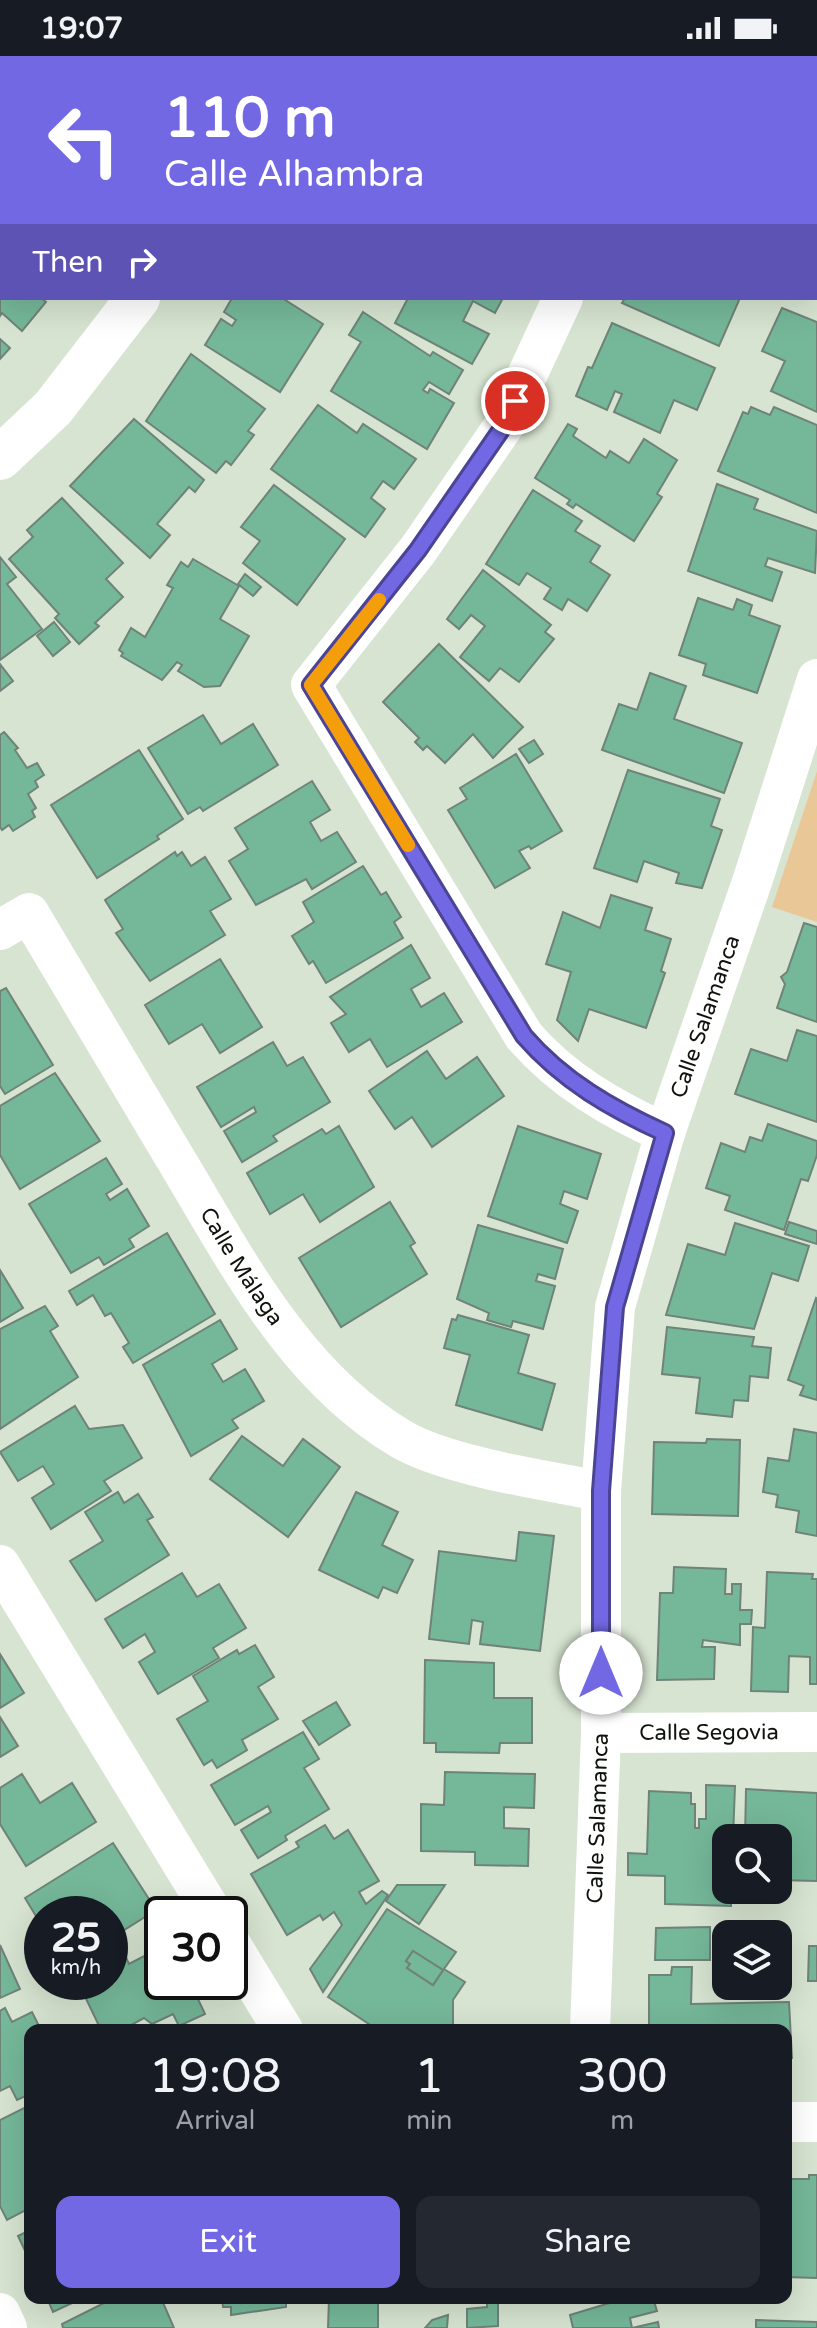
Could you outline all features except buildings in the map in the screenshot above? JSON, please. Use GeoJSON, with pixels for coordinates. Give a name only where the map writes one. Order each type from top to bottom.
{"type":"FeatureCollection","features":[{"type":"Feature","properties":{"kind":"street"},"geometry":{"type":"LineString","coordinates":[[0,458],[53,408],[136,300]]}},
{"type":"Feature","properties":{"kind":"street"},"geometry":{"type":"LineString","coordinates":[[562,300],[503,427],[418,550],[311,685],[524,1036],[545,1060],[576,1084],[613,1109],[665,1133]]}},
{"type":"Feature","properties":{"kind":"street","name":"Calle Salamanca"},"geometry":{"type":"LineString","coordinates":[[590,2024],[601,1733],[601,1491],[615,1307],[665,1133],[753,879],[817,679]]}},
{"type":"Feature","properties":{"kind":"street","name":"Calle Málaga"},"geometry":{"type":"LineString","coordinates":[[0,930],[29,913],[263,1304],[318,1371],[361,1411],[404,1441],[524,1476],[601,1491]]}},
{"type":"Feature","properties":{"kind":"street"},"geometry":{"type":"LineString","coordinates":[[0,1565],[202,1896]]}},
{"type":"Feature","properties":{"kind":"street","name":"Calle Segovia"},"geometry":{"type":"LineString","coordinates":[[601,1733],[817,1732]]}},
{"type":"Feature","properties":{"kind":"street"},"geometry":{"type":"LineString","coordinates":[[248,1973],[279,2024]]}},
{"type":"Feature","properties":{"kind":"street"},"geometry":{"type":"LineString","coordinates":[[792,2122],[817,2122]]}},
{"type":"Feature","properties":{"kind":"street"},"geometry":{"type":"LineString","coordinates":[[0,2313],[7,2328]]}},
{"type":"Feature","properties":{"kind":"shaded area"},"geometry":{"type":"Polygon","coordinates":[[[817,771],[817,922],[772,907],[817,771]]]}},
{"type":"Feature","properties":{"kind":"slow traffic"},"geometry":{"type":"LineString","coordinates":[[379,600],[311,685],[408,845]]}},
{"type":"Feature","properties":{"kind":"route"},"geometry":{"type":"LineString","coordinates":[[515,401],[503,427],[418,550],[311,685],[524,1036],[545,1060],[576,1084],[613,1109],[665,1133],[615,1307],[601,1491],[601,1673]]}}]}
